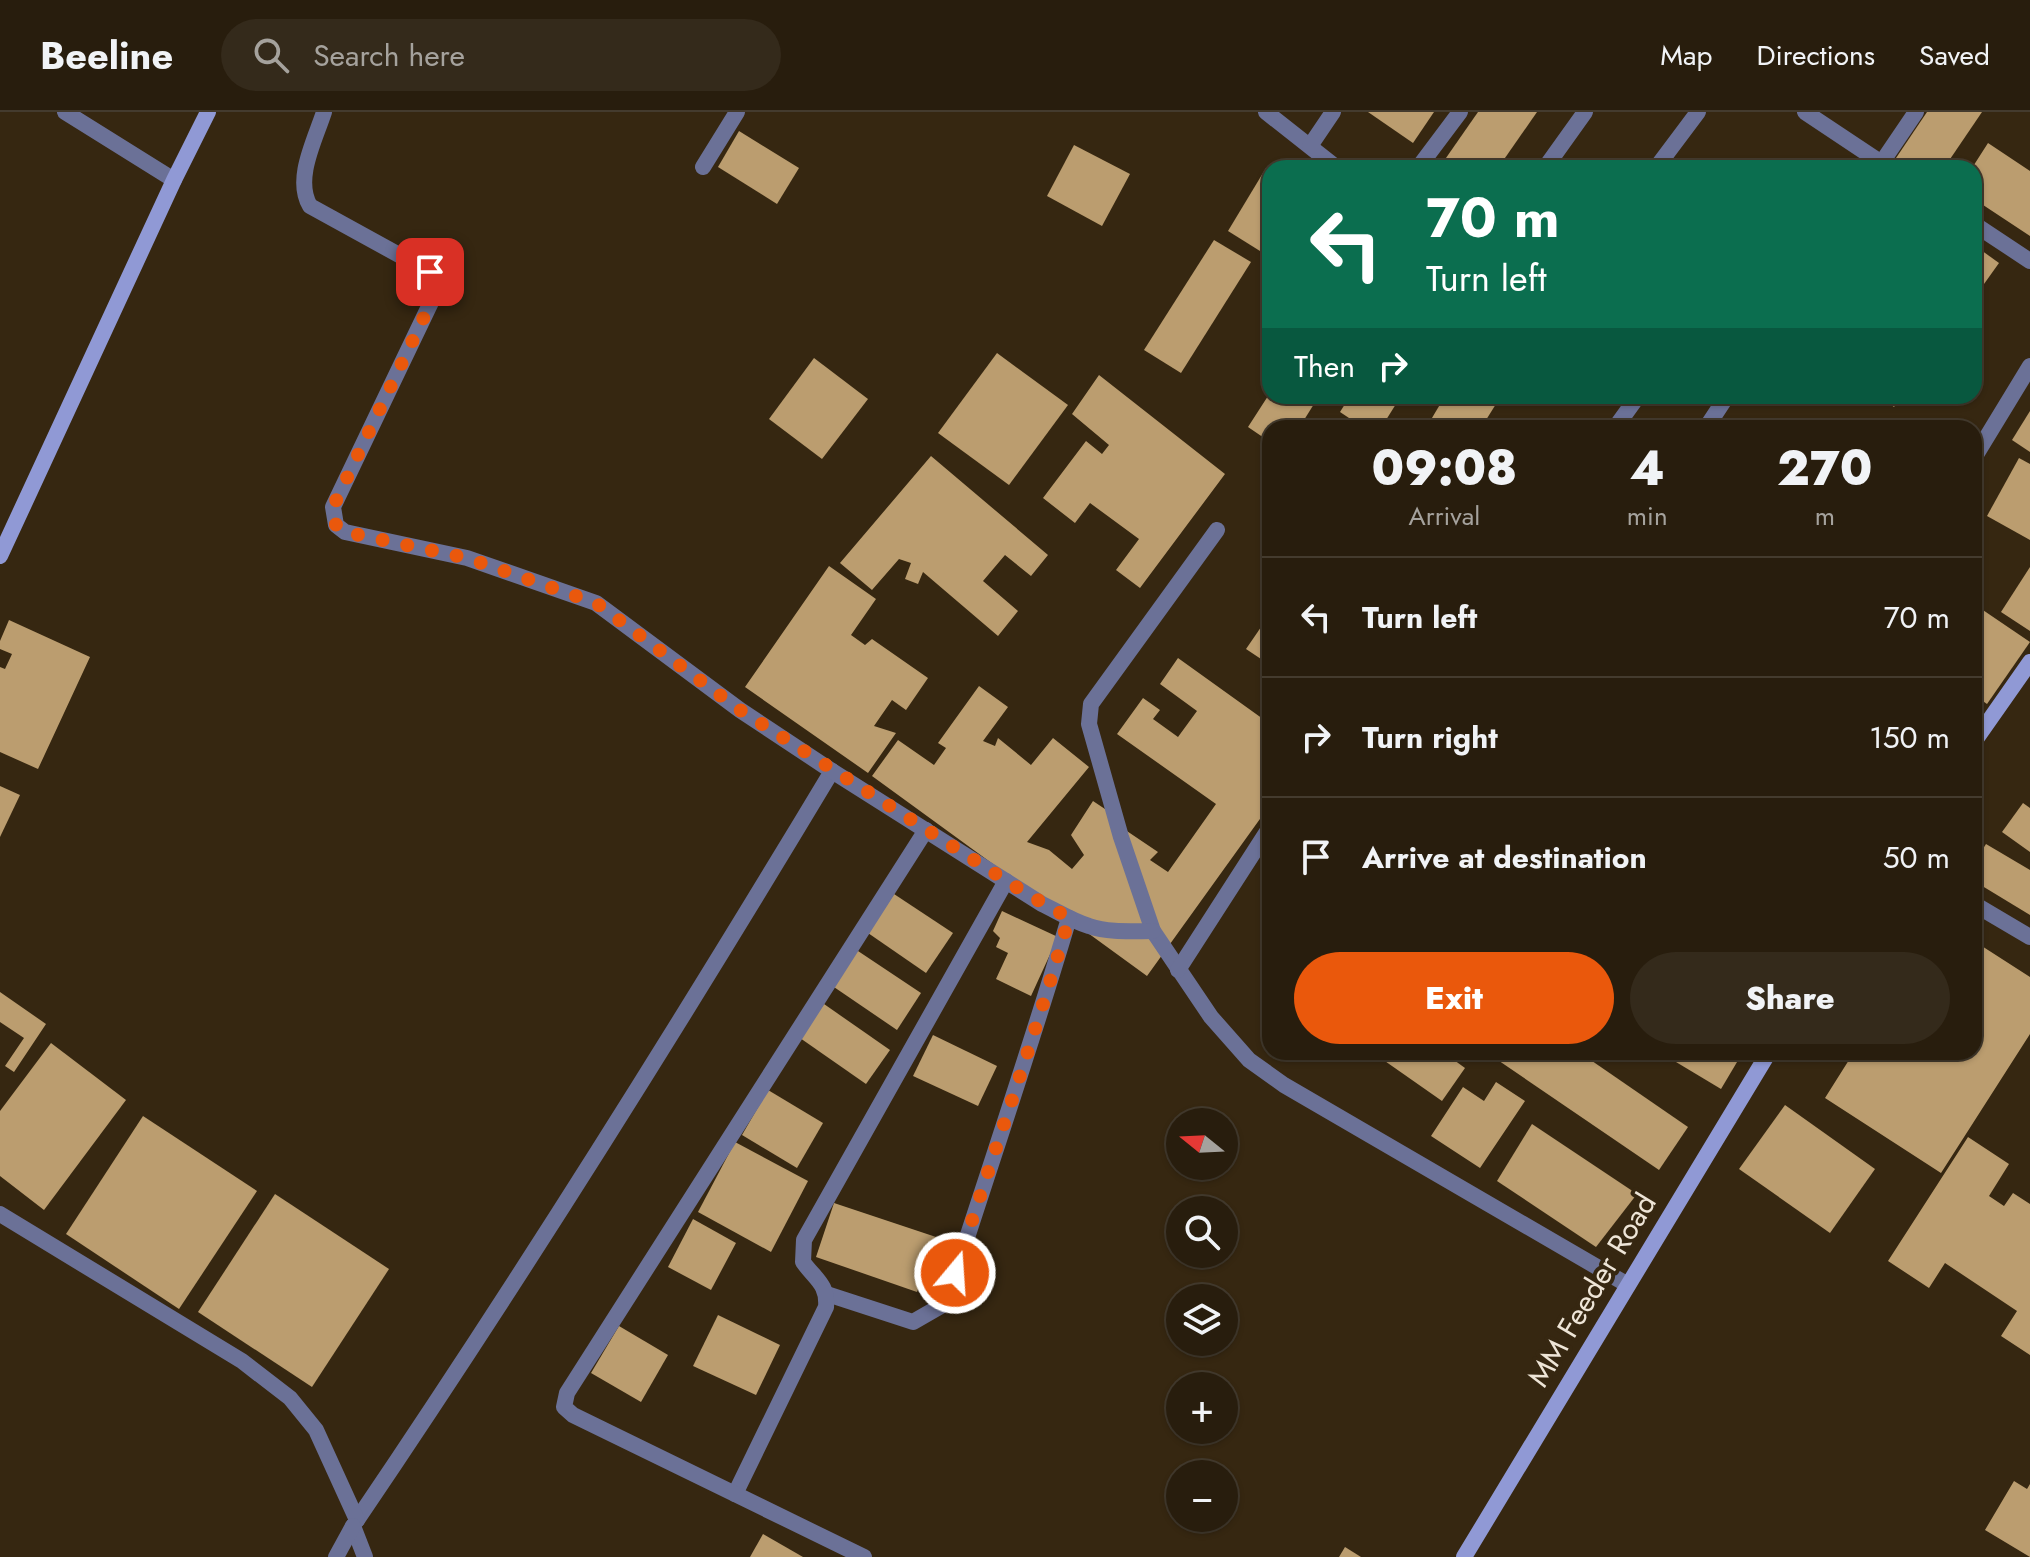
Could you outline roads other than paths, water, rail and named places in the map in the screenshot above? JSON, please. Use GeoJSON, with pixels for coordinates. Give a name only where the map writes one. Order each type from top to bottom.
{"type":"FeatureCollection","features":[{"type":"Feature","properties":{"kind":"street"},"geometry":{"type":"LineString","coordinates":[[65,112],[174,180]]}},
{"type":"Feature","properties":{"kind":"street"},"geometry":{"type":"LineString","coordinates":[[0,556],[208,112]]}},
{"type":"Feature","properties":{"kind":"street"},"geometry":{"type":"LineString","coordinates":[[324,112],[303,181],[304,196],[310,206],[430,272],[436,284],[434,296],[333,507],[336,525],[345,532],[467,558],[596,603],[740,710],[1006,881],[1089,927],[1153,931]]}},
{"type":"Feature","properties":{"kind":"street"},"geometry":{"type":"LineString","coordinates":[[703,167],[737,112]]}},
{"type":"Feature","properties":{"kind":"street"},"geometry":{"type":"LineString","coordinates":[[1266,112],[1327,160]]}},
{"type":"Feature","properties":{"kind":"street"},"geometry":{"type":"LineString","coordinates":[[1310,146],[1333,112]]}},
{"type":"Feature","properties":{"kind":"street"},"geometry":{"type":"LineString","coordinates":[[1424,160],[1460,112]]}},
{"type":"Feature","properties":{"kind":"street"},"geometry":{"type":"LineString","coordinates":[[1551,160],[1585,112]]}},
{"type":"Feature","properties":{"kind":"street"},"geometry":{"type":"LineString","coordinates":[[1662,160],[1698,112]]}},
{"type":"Feature","properties":{"kind":"street"},"geometry":{"type":"LineString","coordinates":[[1805,112],[1873,160]]}},
{"type":"Feature","properties":{"kind":"street"},"geometry":{"type":"LineString","coordinates":[[1886,160],[1916,112]]}},
{"type":"Feature","properties":{"kind":"street"},"geometry":{"type":"LineString","coordinates":[[1982,229],[2030,261]]}},
{"type":"Feature","properties":{"kind":"street"},"geometry":{"type":"LineString","coordinates":[[1982,445],[2030,366]]}},
{"type":"Feature","properties":{"kind":"street"},"geometry":{"type":"LineString","coordinates":[[1217,530],[1091,704],[1089,724],[1121,837],[1153,931],[1211,1017],[1249,1060],[1284,1085],[1628,1285]]}},
{"type":"Feature","properties":{"kind":"street"},"geometry":{"type":"LineString","coordinates":[[1982,731],[2030,662]]}},
{"type":"Feature","properties":{"kind":"street"},"geometry":{"type":"LineString","coordinates":[[0,1214],[242,1361],[290,1398],[316,1430],[357,1520],[476,1345],[751,907],[832,771]]}},
{"type":"Feature","properties":{"kind":"street"},"geometry":{"type":"LineString","coordinates":[[864,1557],[573,1415],[564,1407],[567,1393],[926,830]]}},
{"type":"Feature","properties":{"kind":"street"},"geometry":{"type":"LineString","coordinates":[[1178,970],[1262,839]]}},
{"type":"Feature","properties":{"kind":"street"},"geometry":{"type":"LineString","coordinates":[[735,1494],[826,1307],[827,1294],[823,1284],[803,1262],[804,1240],[1006,881]]}},
{"type":"Feature","properties":{"kind":"street"},"geometry":{"type":"LineString","coordinates":[[1982,909],[2030,937]]}},
{"type":"Feature","properties":{"kind":"street"},"geometry":{"type":"LineString","coordinates":[[827,1294],[913,1322],[946,1303],[1035,1033],[1069,918]]}},
{"type":"Feature","properties":{"kind":"street","name":"MM Feeder Road"},"geometry":{"type":"LineString","coordinates":[[1464,1557],[1764,1060]]}},
{"type":"Feature","properties":{"kind":"street"},"geometry":{"type":"LineString","coordinates":[[336,1557],[353,1526],[365,1557]]}}]}
